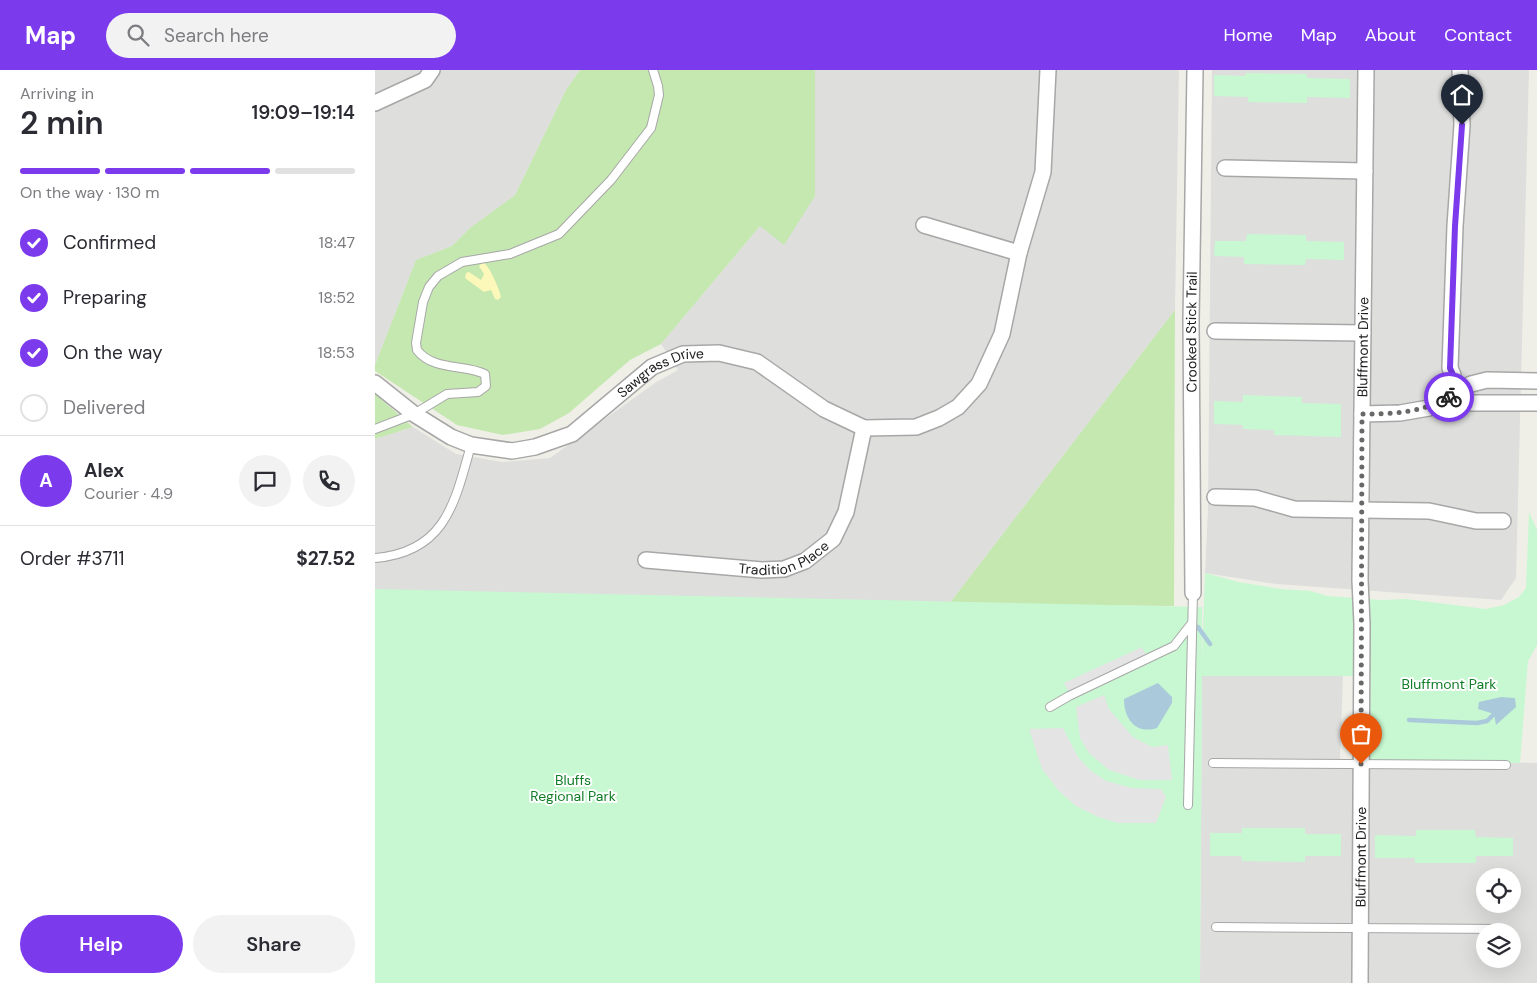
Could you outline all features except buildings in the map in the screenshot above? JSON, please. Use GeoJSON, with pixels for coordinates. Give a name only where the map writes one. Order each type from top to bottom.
{"type":"FeatureCollection","features":[{"type":"Feature","properties":{"kind":"street"},"geometry":{"type":"LineString","coordinates":[[375,103],[425,80],[433,70]]}},
{"type":"Feature","properties":{"kind":"street"},"geometry":{"type":"LineString","coordinates":[[924,225],[1019,253],[1043,172],[1048,70]]}},
{"type":"Feature","properties":{"kind":"street","name":"Crooked Stick Trail"},"geometry":{"type":"LineString","coordinates":[[1193,593],[1191,321],[1195,70]]}},
{"type":"Feature","properties":{"kind":"street","name":"Bluffmont Drive"},"geometry":{"type":"LineString","coordinates":[[1360,983],[1361,510],[1366,70]]}},
{"type":"Feature","properties":{"kind":"street"},"geometry":{"type":"LineString","coordinates":[[1452,395],[1453,375],[1450,368],[1455,226],[1462,125],[1459,70]]}},
{"type":"Feature","properties":{"kind":"street"},"geometry":{"type":"LineString","coordinates":[[1225,168],[1365,171]]}},
{"type":"Feature","properties":{"kind":"street","name":"Sawgrass Drive"},"geometry":{"type":"LineString","coordinates":[[375,382],[414,414],[451,437],[471,445],[512,451],[535,447],[572,434],[652,367],[683,354],[719,353],[757,362],[824,409],[865,428],[916,427],[958,407],[979,384],[1002,334],[1019,253]]}},
{"type":"Feature","properties":{"kind":"street"},"geometry":{"type":"LineString","coordinates":[[1215,331],[1363,333]]}},
{"type":"Feature","properties":{"kind":"street"},"geometry":{"type":"LineString","coordinates":[[1362,414],[1400,413],[1429,408],[1471,384],[1487,380],[1537,381]]}},
{"type":"Feature","properties":{"kind":"street"},"geometry":{"type":"LineString","coordinates":[[1452,395],[1472,402],[1537,402]]}},
{"type":"Feature","properties":{"kind":"street","name":"Tradition Place"},"geometry":{"type":"LineString","coordinates":[[646,560],[762,570],[784,569],[805,561],[833,539],[846,512],[865,428]]}},
{"type":"Feature","properties":{"kind":"street"},"geometry":{"type":"LineString","coordinates":[[1215,497],[1255,498],[1294,509],[1429,512],[1476,521],[1503,521]]}},
{"type":"Feature","properties":{"kind":"lane"},"geometry":{"type":"LineString","coordinates":[[375,429],[414,414],[439,397],[455,392],[478,392],[483,389],[487,382],[485,374],[446,366],[428,359],[417,350],[419,321],[429,287],[438,276],[462,262],[510,254],[559,234],[611,180],[651,128],[659,95],[653,70]]}},
{"type":"Feature","properties":{"kind":"lane"},"geometry":{"type":"LineString","coordinates":[[375,558],[394,556],[411,549],[427,539],[443,523],[456,501],[471,445]]}},
{"type":"Feature","properties":{"kind":"lane"},"geometry":{"type":"LineString","coordinates":[[1188,805],[1193,593]]}},
{"type":"Feature","properties":{"kind":"lane"},"geometry":{"type":"LineString","coordinates":[[1050,707],[1174,646],[1192,623]]}},
{"type":"Feature","properties":{"kind":"lane"},"geometry":{"type":"LineString","coordinates":[[1213,762],[1506,765]]}},
{"type":"Feature","properties":{"kind":"lane"},"geometry":{"type":"LineString","coordinates":[[1216,927],[1476,929]]}},
{"type":"Feature","properties":{"kind":"shaded area"},"geometry":{"type":"Polygon","coordinates":[[[375,70],[580,70],[566,90],[515,195],[470,228],[452,246],[416,260],[375,365],[375,70]]]}},
{"type":"Feature","properties":{"kind":"shaded area"},"geometry":{"type":"Polygon","coordinates":[[[815,70],[1179,70],[1175,310],[949,604],[375,593],[375,439],[413,427],[456,454],[502,462],[550,458],[655,383],[678,370],[661,344],[760,226],[815,196],[815,70]]]}},
{"type":"Feature","properties":{"kind":"shaded area"},"geometry":{"type":"Polygon","coordinates":[[[1212,70],[1529,70],[1516,578],[1501,600],[1276,584],[1205,573],[1208,509],[1212,70]]]}},
{"type":"Feature","properties":{"kind":"shaded area"},"geometry":{"type":"Polygon","coordinates":[[[1142,647],[1146,655],[1069,692],[1064,683],[1142,647]]]}},
{"type":"Feature","properties":{"kind":"shaded area"},"geometry":{"type":"Polygon","coordinates":[[[1202,676],[1343,676],[1340,759],[1537,763],[1537,983],[1200,983],[1202,676]]]}},
{"type":"Feature","properties":{"kind":"shaded area"},"geometry":{"type":"Polygon","coordinates":[[[1104,695],[1109,709],[1133,737],[1152,747],[1168,745],[1172,780],[1139,780],[1109,770],[1089,753],[1080,738],[1076,707],[1104,695]]]}},
{"type":"Feature","properties":{"kind":"shaded area"},"geometry":{"type":"Polygon","coordinates":[[[1063,728],[1078,757],[1090,770],[1106,781],[1132,788],[1161,789],[1166,797],[1156,823],[1118,823],[1098,817],[1076,806],[1059,791],[1042,769],[1029,729],[1063,728]]]}},
{"type":"Feature","properties":{"kind":"green space"},"geometry":{"type":"Polygon","coordinates":[[[580,70],[815,70],[815,196],[784,245],[760,226],[661,344],[630,360],[569,413],[540,429],[503,435],[457,425],[375,371],[375,365],[416,260],[452,246],[470,228],[515,195],[566,90],[580,70]]]}},
{"type":"Feature","properties":{"kind":"green space"},"geometry":{"type":"Polygon","coordinates":[[[1246,73],[1307,74],[1307,78],[1350,79],[1350,98],[1307,97],[1307,103],[1248,102],[1248,97],[1214,96],[1214,75],[1245,76],[1246,73]]]}},
{"type":"Feature","properties":{"kind":"green space"},"geometry":{"type":"Polygon","coordinates":[[[1247,234],[1306,235],[1306,241],[1344,242],[1344,260],[1306,259],[1305,265],[1244,264],[1244,257],[1214,256],[1215,241],[1246,241],[1247,234]]]}},
{"type":"Feature","properties":{"kind":"green space"},"geometry":{"type":"Polygon","coordinates":[[[1175,310],[1174,606],[949,604],[1175,310]]]}},
{"type":"Feature","properties":{"kind":"green space"},"geometry":{"type":"Polygon","coordinates":[[[375,394],[413,427],[375,439],[375,394]]]}},
{"type":"Feature","properties":{"kind":"green space"},"geometry":{"type":"Polygon","coordinates":[[[1243,395],[1302,397],[1302,403],[1341,404],[1341,437],[1274,435],[1274,430],[1243,429],[1243,425],[1214,424],[1214,401],[1243,402],[1243,395]]]}},
{"type":"Feature","properties":{"kind":"green space","name":"Bluffs Regional Park"},"geometry":{"type":"Polygon","coordinates":[[[1529,512],[1537,530],[1537,645],[1528,661],[1520,763],[1369,760],[1371,676],[1202,676],[1200,983],[375,983],[375,589],[1202,607],[1202,658],[1205,573],[1239,582],[1281,589],[1311,591],[1327,596],[1382,600],[1406,599],[1486,609],[1504,605],[1519,597],[1526,588],[1529,512]]]}},
{"type":"Feature","properties":{"kind":"green space"},"geometry":{"type":"Polygon","coordinates":[[[1242,828],[1305,828],[1305,834],[1341,834],[1341,856],[1305,856],[1305,862],[1242,861],[1241,856],[1210,856],[1210,833],[1242,833],[1242,828]]]}},
{"type":"Feature","properties":{"kind":"green space"},"geometry":{"type":"Polygon","coordinates":[[[1416,830],[1475,830],[1476,837],[1513,838],[1513,856],[1476,856],[1476,863],[1415,863],[1415,858],[1375,858],[1375,835],[1416,836],[1416,830]]]}},
{"type":"Feature","properties":{"kind":"sand"},"geometry":{"type":"Polygon","coordinates":[[[483,262],[499,289],[501,297],[498,300],[495,299],[491,290],[484,292],[465,278],[466,273],[469,272],[481,280],[484,274],[479,266],[483,262]]]}},
{"type":"Feature","properties":{"kind":"water"},"geometry":{"type":"Polygon","coordinates":[[[1158,683],[1172,697],[1172,703],[1157,728],[1149,730],[1137,727],[1126,713],[1124,699],[1158,683]]]}},
{"type":"Feature","properties":{"kind":"water"},"geometry":{"type":"Polygon","coordinates":[[[1501,697],[1515,698],[1516,707],[1496,725],[1494,714],[1478,709],[1479,702],[1501,697]]]}},
{"type":"Feature","properties":{"kind":"waterway"},"geometry":{"type":"LineString","coordinates":[[1195,630],[1198,627],[1210,644]]}},
{"type":"Feature","properties":{"kind":"waterway"},"geometry":{"type":"LineString","coordinates":[[1409,720],[1477,723],[1487,721],[1494,714]]}},
{"type":"Feature","properties":{"kind":"way so far"},"geometry":{"type":"LineString","coordinates":[[1361,764],[1362,624],[1360,580],[1362,414],[1400,413],[1429,408],[1449,397]]}},
{"type":"Feature","properties":{"kind":"route"},"geometry":{"type":"LineString","coordinates":[[1449,397],[1452,395],[1453,375],[1450,368],[1455,226],[1462,125]]}},
{"type":"Feature","properties":{"kind":"park label","name":"Bluffmont Park"},"geometry":{"type":"Point","coordinates":[1449,684]}}]}
